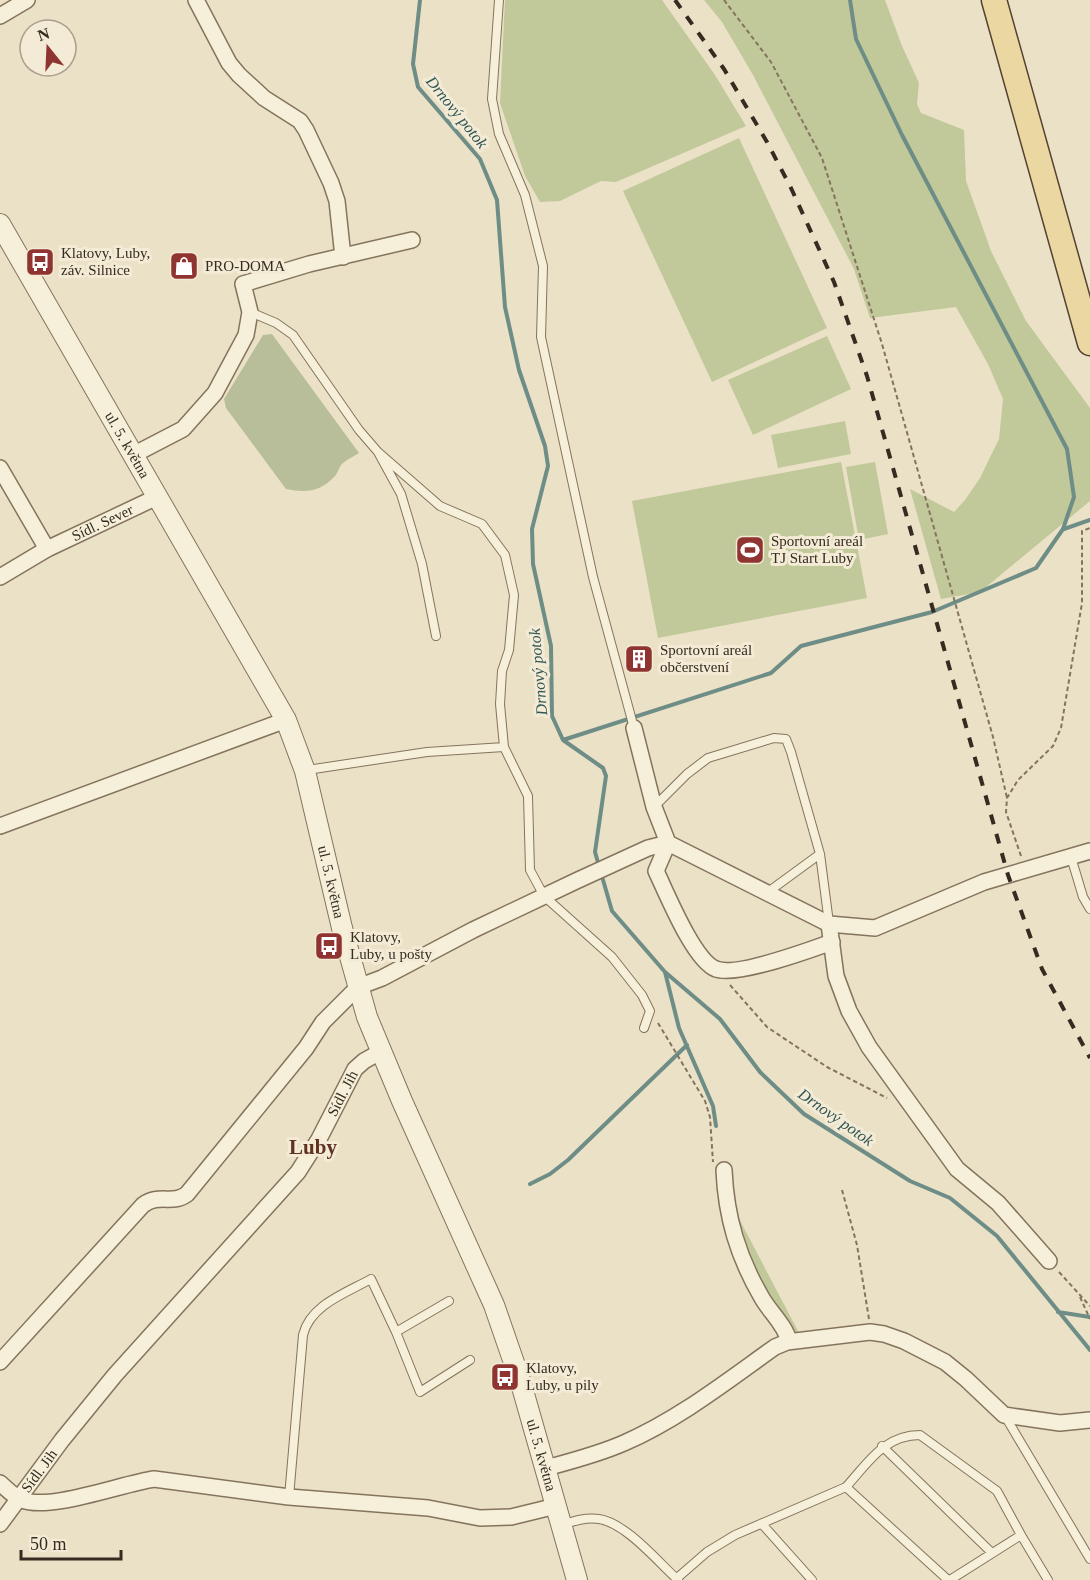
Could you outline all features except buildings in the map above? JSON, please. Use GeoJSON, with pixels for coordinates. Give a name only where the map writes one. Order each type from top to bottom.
{"type":"FeatureCollection","features":[{"type":"Feature","properties":{"kind":"main road"},"geometry":{"type":"LineString","coordinates":[[994,0],[1090,343]]}},
{"type":"Feature","properties":{"kind":"street"},"geometry":{"type":"LineString","coordinates":[[0,16],[27,0]]}},
{"type":"Feature","properties":{"kind":"street"},"geometry":{"type":"LineString","coordinates":[[196,0],[229,63],[264,98],[300,121],[306,130],[334,192],[343,257]]}},
{"type":"Feature","properties":{"kind":"street","name":"ul. 5. května"},"geometry":{"type":"LineString","coordinates":[[0,224],[286,720],[305,771],[342,928],[358,987],[380,1052],[494,1305],[520,1380],[578,1580]]}},
{"type":"Feature","properties":{"kind":"street"},"geometry":{"type":"LineString","coordinates":[[133,455],[183,429],[215,393],[246,335],[250,312],[243,284],[309,264],[412,240]]}},
{"type":"Feature","properties":{"kind":"street"},"geometry":{"type":"LineString","coordinates":[[0,468],[47,549]]}},
{"type":"Feature","properties":{"kind":"street","name":"Sídl. Sever"},"geometry":{"type":"LineString","coordinates":[[0,577],[47,549],[157,497]]}},
{"type":"Feature","properties":{"kind":"street"},"geometry":{"type":"LineString","coordinates":[[0,826],[286,720]]}},
{"type":"Feature","properties":{"kind":"street"},"geometry":{"type":"LineString","coordinates":[[632,720],[654,807],[668,843],[829,924],[875,928],[984,882],[1090,851]]}},
{"type":"Feature","properties":{"kind":"street"},"geometry":{"type":"LineString","coordinates":[[0,1362],[143,1205],[159,1198],[174,1200],[187,1194],[306,1048],[323,1022],[358,987],[382,978],[620,860],[668,843]]}},
{"type":"Feature","properties":{"kind":"street"},"geometry":{"type":"LineString","coordinates":[[668,843],[656,872],[700,958],[716,970],[737,969],[768,962],[797,955],[832,942]]}},
{"type":"Feature","properties":{"kind":"street"},"geometry":{"type":"LineString","coordinates":[[829,924],[836,976],[849,1011],[869,1047],[912,1110],[957,1169],[998,1203],[1049,1261]]}},
{"type":"Feature","properties":{"kind":"street","name":"Sídl. Jih"},"geometry":{"type":"LineString","coordinates":[[380,1052],[355,1069],[319,1139],[298,1172],[115,1375],[18,1499],[28,1502],[54,1502],[154,1479],[289,1497],[428,1508],[480,1518],[511,1517],[556,1506]]}},
{"type":"Feature","properties":{"kind":"street"},"geometry":{"type":"LineString","coordinates":[[718,1168],[738,1250],[755,1286],[787,1333],[789,1341]]}},
{"type":"Feature","properties":{"kind":"street"},"geometry":{"type":"LineString","coordinates":[[546,1468],[600,1453],[639,1436],[710,1394],[775,1347],[789,1341],[870,1332],[904,1341],[945,1362],[1004,1415],[1060,1423],[1090,1420]]}},
{"type":"Feature","properties":{"kind":"street"},"geometry":{"type":"LineString","coordinates":[[0,1483],[18,1499],[0,1524]]}},
{"type":"Feature","properties":{"kind":"lane"},"geometry":{"type":"LineString","coordinates":[[499,0],[492,99],[499,134],[525,195],[543,266],[541,337],[593,577],[632,720]]}},
{"type":"Feature","properties":{"kind":"lane"},"geometry":{"type":"LineString","coordinates":[[250,312],[276,323],[293,335],[359,430],[378,452],[440,506],[482,524],[505,555],[514,595],[509,650],[502,671],[501,704],[504,747],[528,796],[531,870],[544,896],[612,957],[642,995],[650,1011],[644,1028]]}},
{"type":"Feature","properties":{"kind":"lane"},"geometry":{"type":"LineString","coordinates":[[378,452],[401,494],[422,564],[436,636]]}},
{"type":"Feature","properties":{"kind":"lane"},"geometry":{"type":"LineString","coordinates":[[654,807],[687,774],[708,758],[774,738],[786,739],[820,854],[829,924]]}},
{"type":"Feature","properties":{"kind":"lane"},"geometry":{"type":"LineString","coordinates":[[305,771],[427,752],[504,747]]}},
{"type":"Feature","properties":{"kind":"lane"},"geometry":{"type":"LineString","coordinates":[[767,893],[820,854]]}},
{"type":"Feature","properties":{"kind":"lane"},"geometry":{"type":"LineString","coordinates":[[1071,857],[1083,897],[1090,909]]}},
{"type":"Feature","properties":{"kind":"lane"},"geometry":{"type":"LineString","coordinates":[[289,1497],[303,1335],[310,1316],[371,1279],[396,1332],[420,1392],[470,1360]]}},
{"type":"Feature","properties":{"kind":"lane"},"geometry":{"type":"LineString","coordinates":[[396,1332],[449,1301]]}},
{"type":"Feature","properties":{"kind":"lane"},"geometry":{"type":"LineString","coordinates":[[1004,1415],[1090,1559]]}},
{"type":"Feature","properties":{"kind":"lane"},"geometry":{"type":"LineString","coordinates":[[562,1525],[590,1518],[614,1524],[677,1579],[708,1552],[735,1535],[846,1487],[882,1446],[906,1435],[920,1435],[997,1491],[1048,1580]]}},
{"type":"Feature","properties":{"kind":"lane"},"geometry":{"type":"LineString","coordinates":[[882,1446],[992,1553]]}},
{"type":"Feature","properties":{"kind":"lane"},"geometry":{"type":"LineString","coordinates":[[846,1487],[949,1580],[1022,1535]]}},
{"type":"Feature","properties":{"kind":"lane"},"geometry":{"type":"LineString","coordinates":[[762,1524],[812,1580]]}},
{"type":"Feature","properties":{"kind":"path"},"geometry":{"type":"LineString","coordinates":[[724,0],[771,62],[822,158],[885,355],[993,737],[1007,798],[1006,812],[1026,870]]}},
{"type":"Feature","properties":{"kind":"path"},"geometry":{"type":"LineString","coordinates":[[1007,798],[1018,780],[1053,746],[1061,728],[1082,603],[1082,531],[1090,528]]}},
{"type":"Feature","properties":{"kind":"path"},"geometry":{"type":"LineString","coordinates":[[716,970],[767,1027],[827,1067],[912,1110]]}},
{"type":"Feature","properties":{"kind":"path"},"geometry":{"type":"LineString","coordinates":[[649,1015],[658,1022],[705,1101],[718,1168]]}},
{"type":"Feature","properties":{"kind":"path"},"geometry":{"type":"LineString","coordinates":[[842,1190],[857,1245],[865,1286],[870,1332]]}},
{"type":"Feature","properties":{"kind":"path"},"geometry":{"type":"LineString","coordinates":[[1049,1261],[1090,1306]]}},
{"type":"Feature","properties":{"kind":"path"},"geometry":{"type":"LineString","coordinates":[[1080,1296],[1090,1319]]}},
{"type":"Feature","properties":{"kind":"green space"},"geometry":{"type":"Polygon","coordinates":[[[505,0],[662,0],[715,75],[746,126],[616,182],[601,181],[560,201],[540,202],[525,176],[500,103],[505,0]]]}},
{"type":"Feature","properties":{"kind":"green space"},"geometry":{"type":"Polygon","coordinates":[[[704,0],[885,0],[919,83],[917,104],[921,113],[964,130],[966,181],[991,251],[1026,321],[1090,408],[1090,501],[980,592],[941,599],[910,489],[954,512],[980,478],[999,439],[1003,399],[988,364],[956,307],[870,318],[854,269],[753,75],[722,22],[704,0]]]}},
{"type":"Feature","properties":{"kind":"green space"},"geometry":{"type":"Polygon","coordinates":[[[739,138],[827,328],[712,382],[623,191],[739,138]]]}},
{"type":"Feature","properties":{"kind":"green space"},"geometry":{"type":"Polygon","coordinates":[[[272,334],[359,453],[342,464],[330,481],[312,490],[286,489],[226,408],[224,399],[263,335],[272,334]]]}},
{"type":"Feature","properties":{"kind":"green space"},"geometry":{"type":"Polygon","coordinates":[[[827,336],[851,389],[753,435],[728,380],[827,336]]]}},
{"type":"Feature","properties":{"kind":"green space"},"geometry":{"type":"Polygon","coordinates":[[[845,421],[851,454],[778,468],[771,435],[845,421]]]}},
{"type":"Feature","properties":{"kind":"green space","name":"Sportovní areál TJ Start Luby"},"geometry":{"type":"Polygon","coordinates":[[[841,462],[867,598],[658,638],[632,501],[841,462]]]}},
{"type":"Feature","properties":{"kind":"green space"},"geometry":{"type":"Polygon","coordinates":[[[875,462],[888,534],[859,540],[846,467],[875,462]]]}},
{"type":"Feature","properties":{"kind":"green space"},"geometry":{"type":"Polygon","coordinates":[[[730,1206],[735,1211],[799,1333],[793,1331],[759,1283],[730,1206]]]}},
{"type":"Feature","properties":{"kind":"waterway","name":"Drnový potok"},"geometry":{"type":"LineString","coordinates":[[420,0],[413,64],[418,87],[480,159],[497,200],[505,307],[519,370],[545,446],[548,466],[532,529],[533,564],[551,646],[552,716],[563,740],[603,768],[606,776],[595,852],[599,866]]}},
{"type":"Feature","properties":{"kind":"waterway"},"geometry":{"type":"LineString","coordinates":[[563,740],[771,673],[801,646],[932,612],[1036,568],[1063,529],[1074,497],[1067,449],[902,135],[856,39],[850,0]]}},
{"type":"Feature","properties":{"kind":"waterway"},"geometry":{"type":"LineString","coordinates":[[1064,529],[1090,520]]}},
{"type":"Feature","properties":{"kind":"waterway","name":"Drnový potok"},"geometry":{"type":"LineString","coordinates":[[601,873],[612,911],[665,972],[720,1019],[760,1072],[804,1114],[910,1181],[950,1198],[997,1236],[1090,1350]]}},
{"type":"Feature","properties":{"kind":"waterway"},"geometry":{"type":"LineString","coordinates":[[665,972],[679,1028],[713,1106],[716,1126]]}},
{"type":"Feature","properties":{"kind":"waterway"},"geometry":{"type":"LineString","coordinates":[[530,1184],[550,1174],[568,1160],[687,1045]]}},
{"type":"Feature","properties":{"kind":"waterway"},"geometry":{"type":"LineString","coordinates":[[1058,1312],[1090,1317]]}},
{"type":"Feature","properties":{"kind":"railway"},"geometry":{"type":"LineString","coordinates":[[675,0],[724,69],[767,142],[834,282],[867,376],[1008,875],[1042,969],[1090,1058]]}},
{"type":"Feature","properties":{"kind":"place","name":"Klatovy, Luby, záv. Silnice"},"geometry":{"type":"Point","coordinates":[40,262]}},
{"type":"Feature","properties":{"kind":"place","name":"PRO-DOMA"},"geometry":{"type":"Point","coordinates":[184,266]}},
{"type":"Feature","properties":{"kind":"place","name":"Sportovní areál TJ Start Luby"},"geometry":{"type":"Point","coordinates":[750,550]}},
{"type":"Feature","properties":{"kind":"place","name":"Sportovní areál občerstvení"},"geometry":{"type":"Point","coordinates":[639,659]}},
{"type":"Feature","properties":{"kind":"place","name":"Klatovy, Luby, u pošty"},"geometry":{"type":"Point","coordinates":[329,946]}},
{"type":"Feature","properties":{"kind":"place","name":"Klatovy, Luby, u pily"},"geometry":{"type":"Point","coordinates":[505,1377]}},
{"type":"Feature","properties":{"kind":"district","name":"Luby"},"geometry":{"type":"Point","coordinates":[313,1147]}}]}
